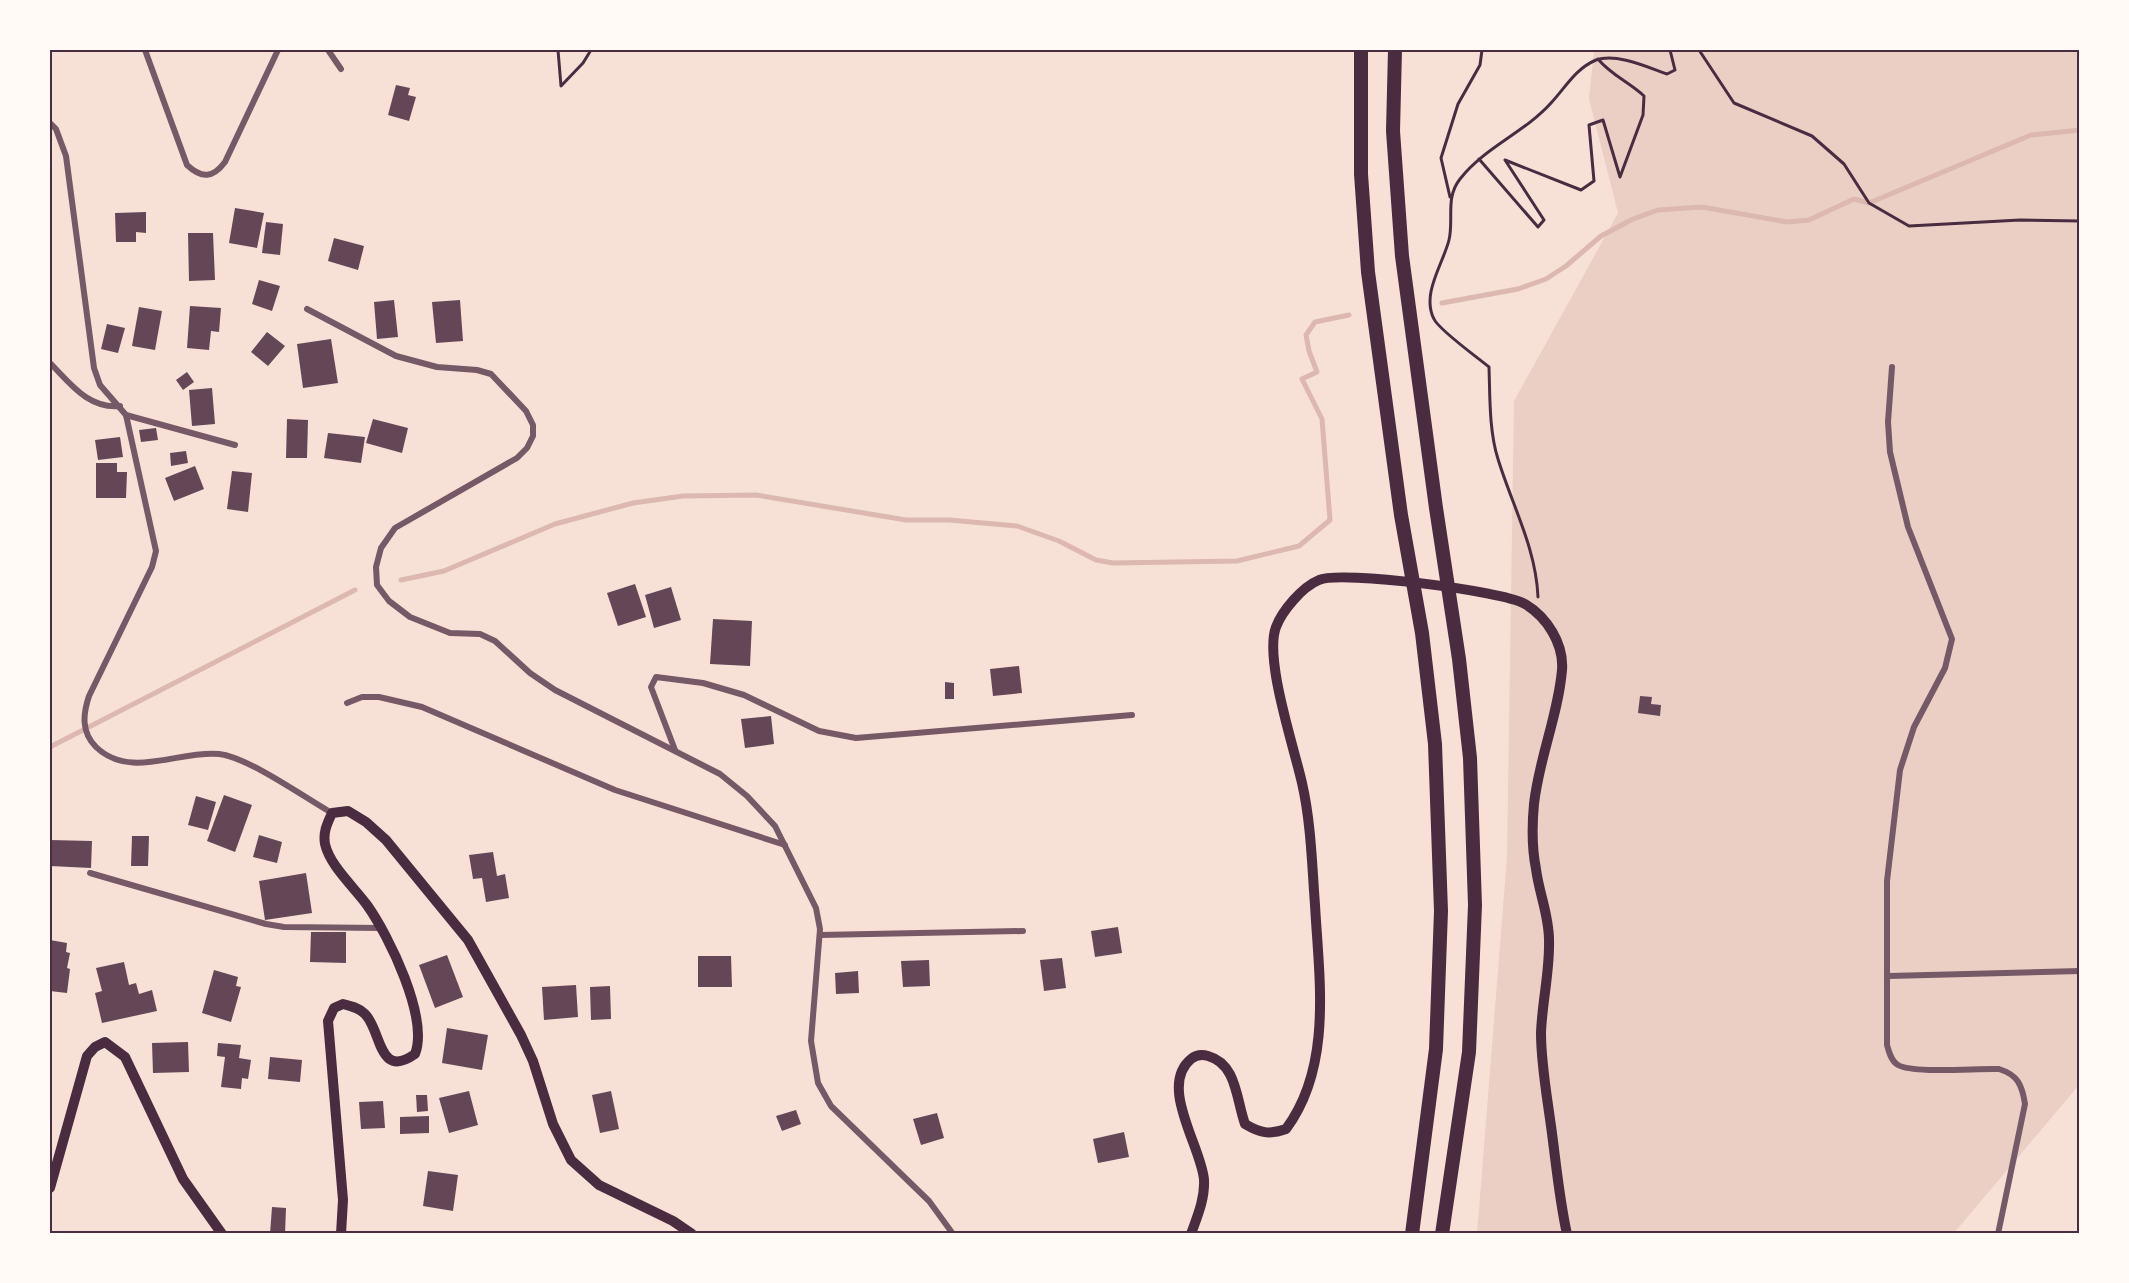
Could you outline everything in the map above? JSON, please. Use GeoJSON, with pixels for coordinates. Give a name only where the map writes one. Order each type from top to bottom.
{"type":"FeatureCollection","features":[{"type":"Feature","properties":{"kind":"highway"},"geometry":{"type":"LineString","coordinates":[[1361,50],[1361,174],[1368,272],[1401,514],[1422,633],[1436,744],[1440,911],[1437,1049],[1412,1233]]}},
{"type":"Feature","properties":{"kind":"highway"},"geometry":{"type":"LineString","coordinates":[[1395,50],[1393,131],[1402,256],[1436,508],[1460,659],[1470,758],[1475,905],[1469,1052],[1442,1233]]}},
{"type":"Feature","properties":{"kind":"main road"},"geometry":{"type":"LineString","coordinates":[[1191,1233],[1201,1206],[1204,1182],[1200,1158],[1182,1114],[1179,1098],[1180,1076],[1186,1063],[1194,1056],[1204,1054],[1226,1065],[1232,1077],[1245,1124],[1259,1133],[1274,1133],[1286,1129],[1304,1098],[1311,1076],[1318,1038],[1321,1000],[1312,864],[1304,790],[1272,656],[1276,627],[1295,598],[1320,579],[1360,577],[1481,592],[1524,603],[1551,628],[1559,646],[1562,665],[1556,709],[1542,759],[1534,805],[1534,839],[1536,870],[1546,908],[1550,942],[1541,1035],[1544,1074],[1567,1233]]}},
{"type":"Feature","properties":{"kind":"main road"},"geometry":{"type":"LineString","coordinates":[[341,1233],[344,1200],[328,1021],[334,1008],[343,1004],[356,1008],[366,1015],[386,1056],[394,1061],[405,1061],[415,1054],[419,1043],[419,1031],[399,961],[383,928],[334,863],[326,845],[325,828],[332,813],[348,811],[380,834],[468,940],[534,1061],[553,1124],[571,1160],[599,1185],[673,1221],[692,1233]]}},
{"type":"Feature","properties":{"kind":"main road"},"geometry":{"type":"LineString","coordinates":[[50,1188],[87,1056],[95,1047],[105,1042],[125,1057],[183,1179],[222,1233]]}},
{"type":"Feature","properties":{"kind":"street"},"geometry":{"type":"LineString","coordinates":[[146,50],[188,165],[195,172],[210,176],[217,172],[225,162],[278,50]]}},
{"type":"Feature","properties":{"kind":"street"},"geometry":{"type":"LineString","coordinates":[[328,50],[341,69]]}},
{"type":"Feature","properties":{"kind":"street"},"geometry":{"type":"LineString","coordinates":[[50,123],[56,129],[66,156],[94,368],[100,385],[126,414],[156,551],[152,567],[89,696],[84,712],[85,727],[91,741],[102,752],[115,759],[133,763],[218,754],[235,758],[332,813]]}},
{"type":"Feature","properties":{"kind":"street"},"geometry":{"type":"LineString","coordinates":[[307,309],[389,353],[437,367],[477,370],[491,374],[526,411],[533,424],[534,436],[527,448],[517,458],[395,528],[381,548],[376,567],[377,585],[389,601],[410,617],[450,633],[480,634],[495,641],[530,673],[555,690],[720,774],[747,796],[775,826],[816,908],[820,935],[812,1041],[818,1083],[831,1106],[929,1201],[953,1233]]}},
{"type":"Feature","properties":{"kind":"street"},"geometry":{"type":"LineString","coordinates":[[50,363],[94,403],[107,407],[120,406]]}},
{"type":"Feature","properties":{"kind":"street"},"geometry":{"type":"LineString","coordinates":[[1892,367],[1888,422],[1890,452],[1908,527],[1952,639],[1945,668],[1914,728],[1900,770],[1887,881],[1889,976],[1887,1045],[1891,1058],[1898,1065],[1912,1069],[1999,1069],[2013,1074],[2023,1088],[2025,1104],[1998,1233]]}},
{"type":"Feature","properties":{"kind":"street"},"geometry":{"type":"LineString","coordinates":[[126,414],[235,445]]}},
{"type":"Feature","properties":{"kind":"street"},"geometry":{"type":"LineString","coordinates":[[675,750],[651,687],[656,677],[703,683],[744,694],[819,731],[839,737],[856,738],[1132,715]]}},
{"type":"Feature","properties":{"kind":"street"},"geometry":{"type":"LineString","coordinates":[[347,703],[362,697],[379,697],[422,707],[615,790],[785,845]]}},
{"type":"Feature","properties":{"kind":"street"},"geometry":{"type":"LineString","coordinates":[[90,873],[266,924],[284,927],[383,928]]}},
{"type":"Feature","properties":{"kind":"street"},"geometry":{"type":"LineString","coordinates":[[820,935],[1023,931]]}},
{"type":"Feature","properties":{"kind":"street"},"geometry":{"type":"LineString","coordinates":[[1889,976],[2079,971]]}},
{"type":"Feature","properties":{"kind":"path"},"geometry":{"type":"LineString","coordinates":[[558,50],[561,86],[583,63],[591,50]]}},
{"type":"Feature","properties":{"kind":"path"},"geometry":{"type":"LineString","coordinates":[[1482,50],[1480,65],[1458,104],[1441,158],[1450,198],[1450,238],[1432,286],[1430,308],[1435,321],[1489,367],[1497,456],[1537,576],[1539,616]]}},
{"type":"Feature","properties":{"kind":"path"},"geometry":{"type":"LineString","coordinates":[[1450,198],[1459,180],[1479,159],[1500,142],[1528,126],[1550,104],[1577,70],[1598,59],[1621,60],[1667,74],[1676,70],[1670,50]]}},
{"type":"Feature","properties":{"kind":"path"},"geometry":{"type":"LineString","coordinates":[[1700,50],[1734,103],[1812,136],[1844,164],[1869,203],[1909,226],[2020,220],[2079,221]]}},
{"type":"Feature","properties":{"kind":"path"},"geometry":{"type":"LineString","coordinates":[[1479,159],[1538,226],[1544,220],[1504,160],[1581,190],[1594,181],[1588,125],[1602,120],[1620,177],[1643,115],[1644,96],[1626,80],[1608,71],[1598,59]]}},
{"type":"Feature","properties":{"kind":"shaded area"},"geometry":{"type":"Polygon","coordinates":[[[1594,50],[2079,50],[2079,1085],[1954,1233],[1477,1234],[1507,857],[1514,401],[1618,213],[1589,99],[1594,50]]]}},
{"type":"Feature","properties":{"kind":"building"},"geometry":{"type":"Polygon","coordinates":[[[396,85],[410,88],[408,95],[416,97],[409,121],[388,115],[396,85]]]}},
{"type":"Feature","properties":{"kind":"building"},"geometry":{"type":"Polygon","coordinates":[[[235,208],[264,213],[257,248],[229,243],[235,208]]]}},
{"type":"Feature","properties":{"kind":"building"},"geometry":{"type":"Polygon","coordinates":[[[146,212],[146,233],[136,232],[136,242],[116,242],[115,213],[146,212]]]}},
{"type":"Feature","properties":{"kind":"building"},"geometry":{"type":"Polygon","coordinates":[[[266,222],[283,224],[280,255],[262,253],[266,222]]]}},
{"type":"Feature","properties":{"kind":"building"},"geometry":{"type":"Polygon","coordinates":[[[188,233],[213,233],[215,280],[189,281],[188,233]]]}},
{"type":"Feature","properties":{"kind":"building"},"geometry":{"type":"Polygon","coordinates":[[[334,238],[364,246],[358,270],[328,261],[334,238]]]}},
{"type":"Feature","properties":{"kind":"building"},"geometry":{"type":"Polygon","coordinates":[[[259,280],[280,286],[272,311],[252,304],[259,280]]]}},
{"type":"Feature","properties":{"kind":"building"},"geometry":{"type":"Polygon","coordinates":[[[394,300],[398,337],[377,339],[374,302],[394,300]]]}},
{"type":"Feature","properties":{"kind":"building"},"geometry":{"type":"Polygon","coordinates":[[[460,300],[463,341],[436,343],[432,302],[460,300]]]}},
{"type":"Feature","properties":{"kind":"building"},"geometry":{"type":"Polygon","coordinates":[[[190,306],[221,308],[219,332],[211,331],[209,350],[187,348],[190,306]]]}},
{"type":"Feature","properties":{"kind":"building"},"geometry":{"type":"Polygon","coordinates":[[[139,307],[162,311],[155,350],[132,346],[139,307]]]}},
{"type":"Feature","properties":{"kind":"building"},"geometry":{"type":"Polygon","coordinates":[[[107,324],[125,328],[118,353],[101,349],[107,324]]]}},
{"type":"Feature","properties":{"kind":"building"},"geometry":{"type":"Polygon","coordinates":[[[267,332],[285,346],[268,366],[251,352],[267,332]]]}},
{"type":"Feature","properties":{"kind":"building"},"geometry":{"type":"Polygon","coordinates":[[[331,339],[338,383],[303,388],[297,344],[331,339]]]}},
{"type":"Feature","properties":{"kind":"building"},"geometry":{"type":"Polygon","coordinates":[[[187,372],[194,382],[183,390],[176,380],[187,372]]]}},
{"type":"Feature","properties":{"kind":"building"},"geometry":{"type":"Polygon","coordinates":[[[212,388],[215,424],[192,426],[189,390],[212,388]]]}},
{"type":"Feature","properties":{"kind":"building"},"geometry":{"type":"Polygon","coordinates":[[[287,419],[308,420],[307,458],[286,458],[287,419]]]}},
{"type":"Feature","properties":{"kind":"building"},"geometry":{"type":"Polygon","coordinates":[[[373,419],[408,428],[402,453],[366,443],[373,419]]]}},
{"type":"Feature","properties":{"kind":"building"},"geometry":{"type":"Polygon","coordinates":[[[156,428],[158,440],[141,442],[139,430],[156,428]]]}},
{"type":"Feature","properties":{"kind":"building"},"geometry":{"type":"Polygon","coordinates":[[[328,433],[365,437],[361,463],[324,458],[328,433]]]}},
{"type":"Feature","properties":{"kind":"building"},"geometry":{"type":"Polygon","coordinates":[[[120,437],[123,457],[98,460],[95,440],[120,437]]]}},
{"type":"Feature","properties":{"kind":"building"},"geometry":{"type":"Polygon","coordinates":[[[186,451],[188,463],[171,466],[170,453],[186,451]]]}},
{"type":"Feature","properties":{"kind":"building"},"geometry":{"type":"Polygon","coordinates":[[[96,463],[117,463],[117,472],[127,472],[126,498],[96,498],[96,463]]]}},
{"type":"Feature","properties":{"kind":"building"},"geometry":{"type":"Polygon","coordinates":[[[195,466],[204,489],[174,501],[165,478],[195,466]]]}},
{"type":"Feature","properties":{"kind":"building"},"geometry":{"type":"Polygon","coordinates":[[[232,471],[252,473],[248,512],[227,509],[232,471]]]}},
{"type":"Feature","properties":{"kind":"building"},"geometry":{"type":"Polygon","coordinates":[[[635,584],[646,617],[618,626],[607,593],[635,584]]]}},
{"type":"Feature","properties":{"kind":"building"},"geometry":{"type":"Polygon","coordinates":[[[671,587],[681,620],[654,628],[645,595],[671,587]]]}},
{"type":"Feature","properties":{"kind":"building"},"geometry":{"type":"Polygon","coordinates":[[[713,619],[752,621],[750,666],[710,664],[713,619]]]}},
{"type":"Feature","properties":{"kind":"building"},"geometry":{"type":"Polygon","coordinates":[[[1019,666],[1022,693],[993,696],[990,669],[1019,666]]]}},
{"type":"Feature","properties":{"kind":"building"},"geometry":{"type":"Polygon","coordinates":[[[945,682],[954,683],[954,699],[945,699],[945,682]]]}},
{"type":"Feature","properties":{"kind":"building"},"geometry":{"type":"Polygon","coordinates":[[[1640,696],[1652,697],[1651,704],[1661,705],[1660,716],[1638,713],[1640,696]]]}},
{"type":"Feature","properties":{"kind":"building"},"geometry":{"type":"Polygon","coordinates":[[[771,716],[774,744],[745,748],[741,719],[771,716]]]}},
{"type":"Feature","properties":{"kind":"building"},"geometry":{"type":"Polygon","coordinates":[[[224,795],[252,805],[235,852],[207,841],[224,795]]]}},
{"type":"Feature","properties":{"kind":"building"},"geometry":{"type":"Polygon","coordinates":[[[196,796],[216,802],[208,830],[188,825],[196,796]]]}},
{"type":"Feature","properties":{"kind":"building"},"geometry":{"type":"Polygon","coordinates":[[[259,835],[282,842],[277,863],[253,857],[259,835]]]}},
{"type":"Feature","properties":{"kind":"building"},"geometry":{"type":"Polygon","coordinates":[[[132,836],[149,836],[148,866],[131,866],[132,836]]]}},
{"type":"Feature","properties":{"kind":"building"},"geometry":{"type":"Polygon","coordinates":[[[50,840],[92,841],[91,868],[50,866],[50,840]]]}},
{"type":"Feature","properties":{"kind":"building"},"geometry":{"type":"Polygon","coordinates":[[[493,852],[497,876],[505,874],[509,898],[486,902],[482,878],[473,879],[469,855],[493,852]]]}},
{"type":"Feature","properties":{"kind":"building"},"geometry":{"type":"Polygon","coordinates":[[[306,873],[312,913],[265,920],[259,881],[306,873]]]}},
{"type":"Feature","properties":{"kind":"building"},"geometry":{"type":"Polygon","coordinates":[[[1118,927],[1122,953],[1095,957],[1091,931],[1118,927]]]}},
{"type":"Feature","properties":{"kind":"building"},"geometry":{"type":"Polygon","coordinates":[[[311,932],[346,932],[346,963],[310,962],[311,932]]]}},
{"type":"Feature","properties":{"kind":"building"},"geometry":{"type":"Polygon","coordinates":[[[50,940],[67,943],[66,952],[70,953],[67,968],[70,969],[67,993],[50,991],[50,940]]]}},
{"type":"Feature","properties":{"kind":"building"},"geometry":{"type":"Polygon","coordinates":[[[447,955],[463,997],[435,1008],[419,965],[447,955]]]}},
{"type":"Feature","properties":{"kind":"building"},"geometry":{"type":"Polygon","coordinates":[[[698,956],[731,956],[732,987],[698,987],[698,956]]]}},
{"type":"Feature","properties":{"kind":"building"},"geometry":{"type":"Polygon","coordinates":[[[1062,958],[1066,988],[1044,991],[1040,960],[1062,958]]]}},
{"type":"Feature","properties":{"kind":"building"},"geometry":{"type":"Polygon","coordinates":[[[929,960],[930,986],[903,987],[901,961],[929,960]]]}},
{"type":"Feature","properties":{"kind":"building"},"geometry":{"type":"Polygon","coordinates":[[[124,962],[129,985],[136,983],[139,994],[152,990],[157,1011],[102,1023],[95,993],[102,991],[96,968],[124,962]]]}},
{"type":"Feature","properties":{"kind":"building"},"geometry":{"type":"Polygon","coordinates":[[[214,970],[238,977],[236,986],[241,987],[231,1022],[202,1013],[214,970]]]}},
{"type":"Feature","properties":{"kind":"building"},"geometry":{"type":"Polygon","coordinates":[[[858,971],[859,993],[836,994],[835,973],[858,971]]]}},
{"type":"Feature","properties":{"kind":"building"},"geometry":{"type":"Polygon","coordinates":[[[576,985],[578,1017],[544,1020],[542,987],[576,985]]]}},
{"type":"Feature","properties":{"kind":"building"},"geometry":{"type":"Polygon","coordinates":[[[610,986],[611,1019],[591,1020],[590,987],[610,986]]]}},
{"type":"Feature","properties":{"kind":"building"},"geometry":{"type":"Polygon","coordinates":[[[447,1028],[488,1035],[482,1070],[442,1063],[447,1028]]]}},
{"type":"Feature","properties":{"kind":"building"},"geometry":{"type":"Polygon","coordinates":[[[188,1042],[189,1072],[153,1073],[152,1043],[188,1042]]]}},
{"type":"Feature","properties":{"kind":"building"},"geometry":{"type":"Polygon","coordinates":[[[218,1043],[241,1045],[239,1058],[251,1060],[248,1079],[242,1078],[241,1089],[221,1087],[225,1057],[217,1056],[218,1043]]]}},
{"type":"Feature","properties":{"kind":"building"},"geometry":{"type":"Polygon","coordinates":[[[270,1057],[302,1060],[300,1082],[268,1079],[270,1057]]]}},
{"type":"Feature","properties":{"kind":"building"},"geometry":{"type":"Polygon","coordinates":[[[469,1091],[478,1125],[449,1133],[439,1098],[469,1091]]]}},
{"type":"Feature","properties":{"kind":"building"},"geometry":{"type":"Polygon","coordinates":[[[611,1091],[619,1129],[600,1133],[592,1095],[611,1091]]]}},
{"type":"Feature","properties":{"kind":"building"},"geometry":{"type":"Polygon","coordinates":[[[416,1095],[427,1095],[428,1111],[417,1112],[416,1095]]]}},
{"type":"Feature","properties":{"kind":"building"},"geometry":{"type":"Polygon","coordinates":[[[383,1101],[385,1128],[361,1129],[359,1102],[383,1101]]]}},
{"type":"Feature","properties":{"kind":"building"},"geometry":{"type":"Polygon","coordinates":[[[796,1110],[801,1124],[782,1131],[776,1116],[796,1110]]]}},
{"type":"Feature","properties":{"kind":"building"},"geometry":{"type":"Polygon","coordinates":[[[937,1113],[944,1138],[921,1145],[913,1119],[937,1113]]]}},
{"type":"Feature","properties":{"kind":"building"},"geometry":{"type":"Polygon","coordinates":[[[429,1116],[429,1133],[400,1134],[400,1117],[429,1116]]]}},
{"type":"Feature","properties":{"kind":"building"},"geometry":{"type":"Polygon","coordinates":[[[1124,1132],[1129,1157],[1098,1163],[1093,1139],[1124,1132]]]}},
{"type":"Feature","properties":{"kind":"building"},"geometry":{"type":"Polygon","coordinates":[[[428,1171],[458,1175],[453,1211],[423,1206],[428,1171]]]}},
{"type":"Feature","properties":{"kind":"building"},"geometry":{"type":"Polygon","coordinates":[[[272,1207],[286,1208],[285,1234],[270,1234],[272,1207]]]}},
{"type":"Feature","properties":{"kind":"waterway"},"geometry":{"type":"LineString","coordinates":[[1442,303],[1518,289],[1546,279],[1566,266],[1601,236],[1633,219],[1658,210],[1702,207],[1787,222],[1809,220],[1854,199],[1869,203],[2031,135],[2080,130]]}},
{"type":"Feature","properties":{"kind":"waterway"},"geometry":{"type":"LineString","coordinates":[[401,580],[444,571],[555,524],[633,503],[683,496],[756,495],[906,520],[949,520],[1017,526],[1059,541],[1096,560],[1113,563],[1237,561],[1299,546],[1330,520],[1322,419],[1302,379],[1317,372],[1306,335],[1315,322],[1349,315]]}},
{"type":"Feature","properties":{"kind":"waterway"},"geometry":{"type":"LineString","coordinates":[[50,747],[355,590]]}}]}
